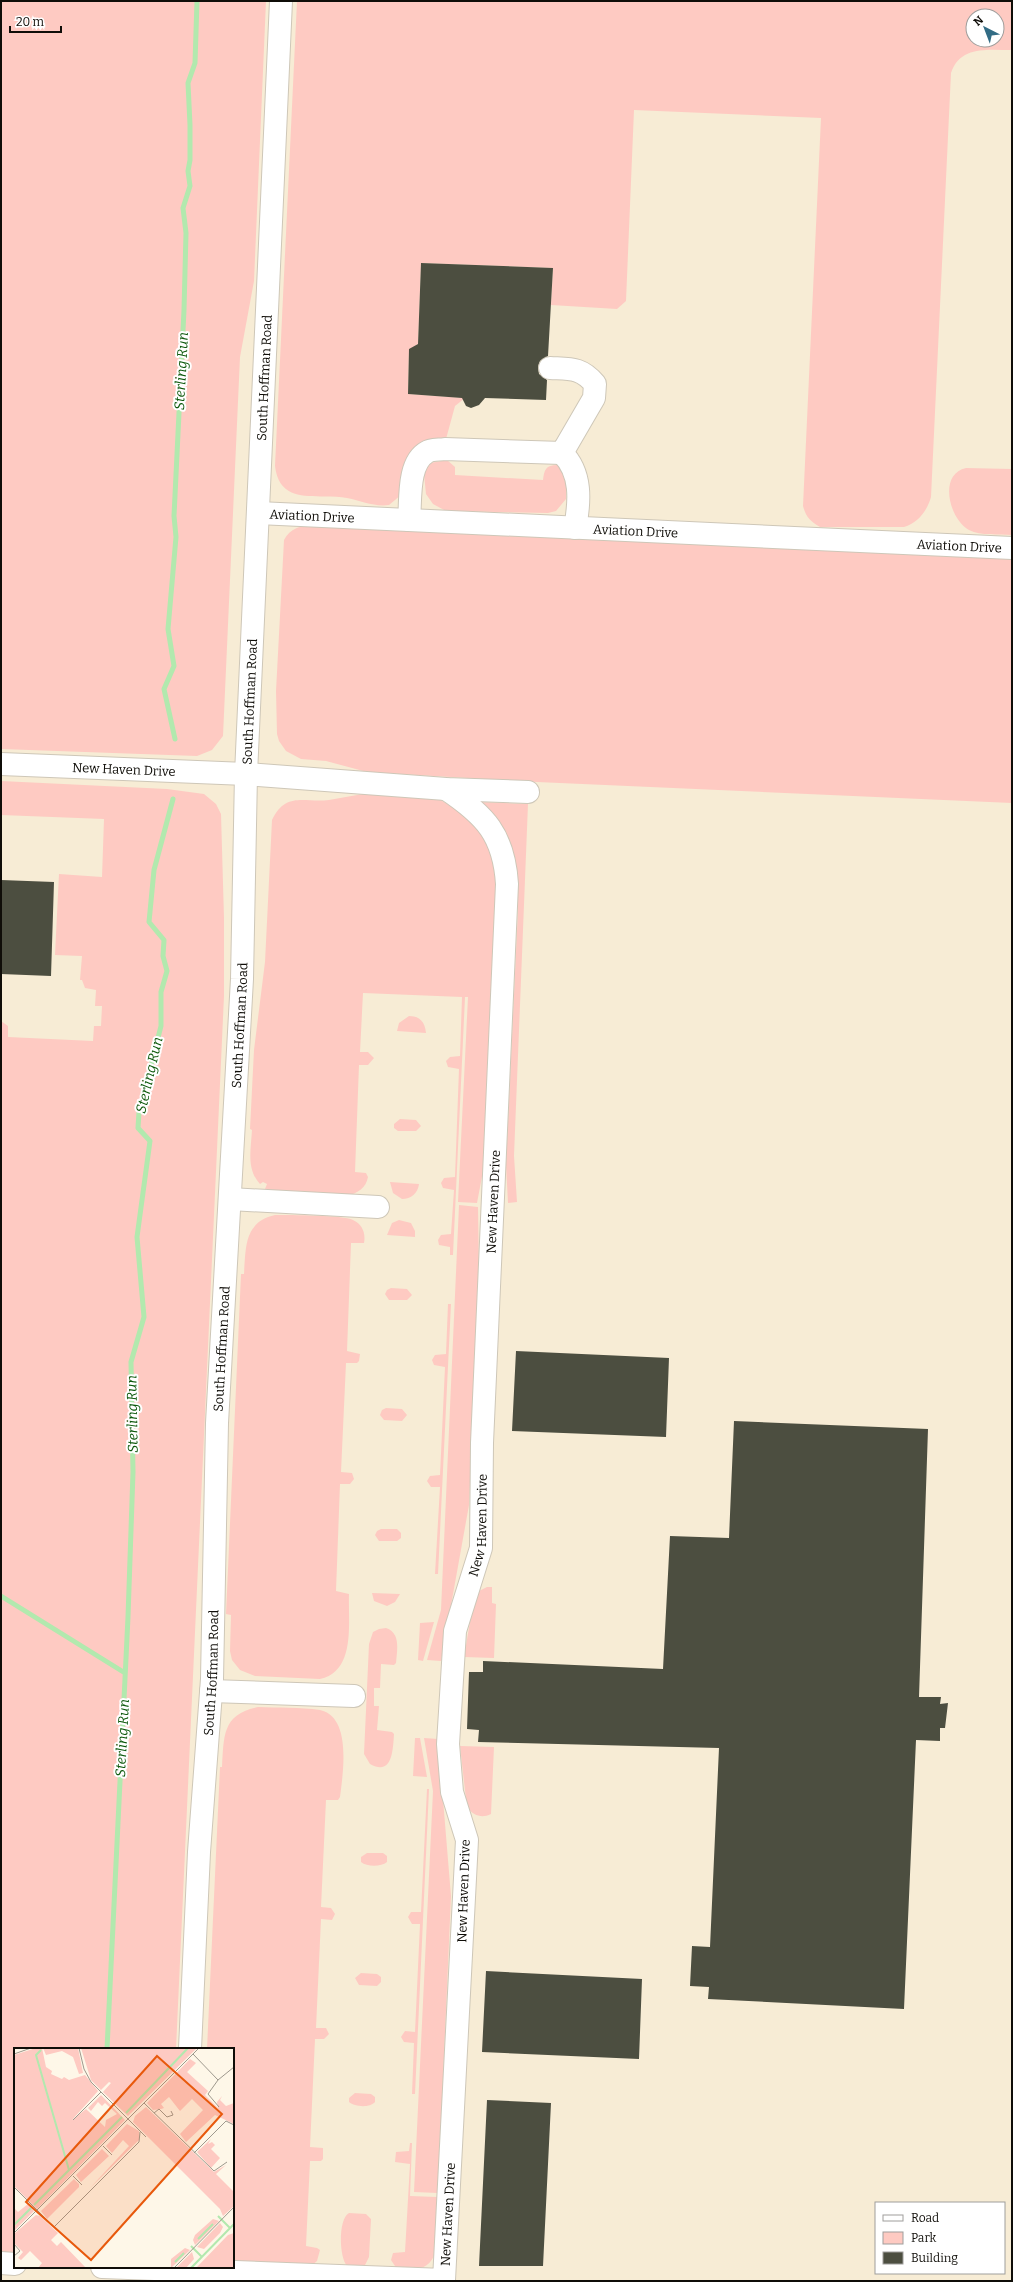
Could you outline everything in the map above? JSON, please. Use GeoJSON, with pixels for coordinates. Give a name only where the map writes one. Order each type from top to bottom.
{"type":"FeatureCollection","features":[{"type":"Feature","properties":{"kind":"street","name":"South Hoffman Road"},"geometry":{"type":"LineString","coordinates":[[190,2048],[199,1852],[211,1691],[217,1423],[242,980],[246,774],[281,1]]}},
{"type":"Feature","properties":{"kind":"street"},"geometry":{"type":"LineString","coordinates":[[550,368],[573,369],[587,374],[595,384],[594,398],[562,453]]}},
{"type":"Feature","properties":{"kind":"street"},"geometry":{"type":"LineString","coordinates":[[409,520],[413,471],[419,458],[428,451],[445,449],[562,453],[569,461],[577,480],[579,509],[575,528]]}},
{"type":"Feature","properties":{"kind":"street","name":"Aviation Drive"},"geometry":{"type":"LineString","coordinates":[[258,514],[1012,548]]}},
{"type":"Feature","properties":{"kind":"street","name":"New Haven Drive"},"geometry":{"type":"LineString","coordinates":[[1,764],[246,774],[446,789],[528,792]]}},
{"type":"Feature","properties":{"kind":"street","name":"New Haven Drive"},"geometry":{"type":"LineString","coordinates":[[180,2273],[444,2280],[467,1840],[452,1792],[448,1744],[455,1631],[481,1548],[482,1435],[507,890],[506,869],[498,838],[474,810],[446,789]]}},
{"type":"Feature","properties":{"kind":"street"},"geometry":{"type":"LineString","coordinates":[[230,1199],[378,1207]]}},
{"type":"Feature","properties":{"kind":"street"},"geometry":{"type":"LineString","coordinates":[[211,1691],[354,1696]]}},
{"type":"Feature","properties":{"kind":"street"},"geometry":{"type":"LineString","coordinates":[[1,2263],[14,2264]]}},
{"type":"Feature","properties":{"kind":"street"},"geometry":{"type":"LineString","coordinates":[[15,2268],[16,2281]]}},
{"type":"Feature","properties":{"kind":"street"},"geometry":{"type":"LineString","coordinates":[[115,2268],[180,2273]]}},
{"type":"Feature","properties":{"kind":"shaded area"},"geometry":{"type":"Polygon","coordinates":[[[1,1],[1012,1],[1012,2281],[1,2281],[1,1]]]}},
{"type":"Feature","properties":{"kind":"green space"},"geometry":{"type":"Polygon","coordinates":[[[1,1],[266,1],[254,281],[240,357],[223,736],[212,750],[197,756],[1,749],[1,1]]]}},
{"type":"Feature","properties":{"kind":"green space"},"geometry":{"type":"Polygon","coordinates":[[[297,1],[1012,1],[1012,50],[985,50],[968,53],[955,64],[951,73],[931,497],[924,512],[914,523],[904,527],[820,527],[809,518],[803,506],[821,118],[634,110],[626,301],[617,309],[551,305],[553,268],[421,263],[418,344],[409,350],[408,394],[465,398],[455,406],[446,439],[432,440],[422,443],[415,448],[406,462],[401,495],[389,505],[373,504],[347,498],[303,496],[293,493],[285,488],[278,479],[275,466],[297,1]]]}},
{"type":"Feature","properties":{"kind":"green space"},"geometry":{"type":"Polygon","coordinates":[[[447,460],[455,467],[455,475],[543,480],[546,469],[550,466],[557,465],[566,474],[566,499],[556,511],[548,513],[446,511],[433,504],[426,494],[424,474],[430,463],[447,460]]]}},
{"type":"Feature","properties":{"kind":"green space"},"geometry":{"type":"Polygon","coordinates":[[[966,468],[1012,469],[1012,535],[984,534],[974,532],[969,530],[956,517],[952,507],[949,487],[957,472],[966,468]]]}},
{"type":"Feature","properties":{"kind":"green space"},"geometry":{"type":"Polygon","coordinates":[[[313,524],[1012,555],[1012,803],[537,782],[367,772],[326,761],[301,759],[286,751],[279,741],[277,734],[276,691],[284,540],[293,530],[313,524]]]}},
{"type":"Feature","properties":{"kind":"green space"},"geometry":{"type":"Polygon","coordinates":[[[1,781],[167,789],[204,794],[216,804],[221,814],[224,918],[224,996],[176,2048],[14,2048],[14,2253],[1,2252],[1,1021],[8,1026],[8,1037],[93,1041],[94,1026],[101,1026],[102,1006],[95,1006],[96,990],[85,988],[82,980],[80,980],[82,956],[55,955],[59,874],[102,877],[104,819],[1,815],[1,781]]]}},
{"type":"Feature","properties":{"kind":"green space"},"geometry":{"type":"Polygon","coordinates":[[[369,793],[435,797],[470,817],[491,849],[497,873],[484,1166],[477,1203],[458,1202],[468,997],[465,997],[453,1255],[450,1255],[450,1247],[439,1245],[438,1240],[441,1235],[451,1234],[454,1190],[443,1188],[441,1183],[444,1178],[455,1177],[459,1069],[448,1067],[446,1061],[450,1057],[460,1056],[462,997],[363,993],[360,1052],[368,1052],[374,1058],[368,1065],[359,1065],[355,1172],[366,1173],[368,1177],[361,1190],[347,1196],[269,1191],[265,1189],[267,1184],[263,1182],[260,1184],[251,1165],[250,1151],[252,1130],[250,1129],[254,1050],[265,962],[272,820],[277,811],[283,805],[296,800],[320,801],[369,793]]]}},
{"type":"Feature","properties":{"kind":"green space"},"geometry":{"type":"Polygon","coordinates":[[[479,802],[528,804],[514,1156],[517,1202],[508,1203],[506,1165],[518,910],[516,878],[493,814],[484,804],[482,806],[479,802]]]}},
{"type":"Feature","properties":{"kind":"green space"},"geometry":{"type":"Polygon","coordinates":[[[409,1016],[419,1018],[421,1020],[426,1033],[397,1031],[399,1023],[409,1016]]]}},
{"type":"Feature","properties":{"kind":"green space"},"geometry":{"type":"Polygon","coordinates":[[[400,1119],[416,1120],[421,1126],[416,1131],[398,1131],[394,1128],[394,1124],[400,1119]]]}},
{"type":"Feature","properties":{"kind":"green space"},"geometry":{"type":"Polygon","coordinates":[[[390,1182],[419,1184],[414,1195],[402,1199],[393,1193],[390,1182]]]}},
{"type":"Feature","properties":{"kind":"green space"},"geometry":{"type":"Polygon","coordinates":[[[459,1205],[478,1207],[479,1270],[469,1505],[441,1661],[427,1660],[441,1610],[459,1205]]]}},
{"type":"Feature","properties":{"kind":"green space"},"geometry":{"type":"Polygon","coordinates":[[[275,1215],[347,1218],[353,1220],[361,1226],[364,1236],[364,1243],[351,1243],[347,1351],[360,1354],[359,1361],[357,1363],[346,1363],[341,1472],[352,1473],[354,1479],[350,1484],[340,1484],[336,1591],[349,1594],[348,1644],[345,1656],[340,1666],[332,1674],[320,1679],[255,1676],[240,1670],[232,1660],[230,1651],[231,1615],[226,1614],[241,1274],[244,1274],[245,1254],[252,1230],[257,1223],[265,1218],[275,1215]]]}},
{"type":"Feature","properties":{"kind":"green space"},"geometry":{"type":"Polygon","coordinates":[[[399,1220],[411,1223],[415,1231],[415,1237],[387,1235],[392,1223],[399,1220]]]}},
{"type":"Feature","properties":{"kind":"green space"},"geometry":{"type":"Polygon","coordinates":[[[391,1288],[407,1289],[412,1295],[407,1300],[389,1300],[385,1294],[387,1290],[391,1288]]]}},
{"type":"Feature","properties":{"kind":"green space"},"geometry":{"type":"Polygon","coordinates":[[[448,1304],[451,1304],[438,1574],[435,1574],[440,1487],[431,1487],[427,1481],[430,1476],[440,1475],[445,1367],[434,1365],[432,1360],[435,1355],[446,1354],[448,1304]]]}},
{"type":"Feature","properties":{"kind":"green space"},"geometry":{"type":"Polygon","coordinates":[[[386,1408],[402,1409],[407,1415],[402,1421],[384,1420],[380,1415],[382,1410],[386,1408]]]}},
{"type":"Feature","properties":{"kind":"green space"},"geometry":{"type":"Polygon","coordinates":[[[381,1529],[397,1529],[401,1533],[401,1538],[397,1541],[379,1541],[375,1535],[377,1531],[381,1529]]]}},
{"type":"Feature","properties":{"kind":"green space"},"geometry":{"type":"Polygon","coordinates":[[[487,1587],[492,1587],[492,1603],[496,1604],[494,1658],[464,1657],[474,1598],[477,1592],[487,1587]]]}},
{"type":"Feature","properties":{"kind":"green space"},"geometry":{"type":"Polygon","coordinates":[[[372,1593],[400,1594],[395,1602],[387,1606],[374,1601],[372,1593]]]}},
{"type":"Feature","properties":{"kind":"green space"},"geometry":{"type":"Polygon","coordinates":[[[434,1622],[423,1661],[418,1660],[420,1623],[434,1622]]]}},
{"type":"Feature","properties":{"kind":"green space"},"geometry":{"type":"Polygon","coordinates":[[[386,1628],[391,1630],[396,1638],[396,1663],[394,1665],[381,1664],[380,1688],[374,1688],[374,1706],[379,1706],[377,1730],[392,1732],[394,1734],[390,1759],[383,1767],[378,1767],[370,1764],[364,1754],[369,1644],[373,1632],[386,1628]]]}},
{"type":"Feature","properties":{"kind":"green space"},"geometry":{"type":"Polygon","coordinates":[[[258,1707],[320,1710],[330,1715],[337,1723],[341,1734],[343,1747],[343,1774],[340,1797],[338,1800],[326,1800],[321,1907],[331,1908],[335,1914],[332,1920],[321,1919],[316,2028],[326,2028],[329,2034],[324,2039],[315,2039],[310,2147],[323,2148],[323,2159],[321,2161],[310,2161],[306,2246],[320,2250],[317,2261],[311,2266],[234,2264],[234,2048],[207,2048],[220,1767],[222,1767],[223,1746],[227,1728],[237,1715],[246,1710],[258,1707]]]}},
{"type":"Feature","properties":{"kind":"green space"},"geometry":{"type":"Polygon","coordinates":[[[415,1738],[420,1738],[427,1777],[413,1776],[415,1738]]]}},
{"type":"Feature","properties":{"kind":"green space"},"geometry":{"type":"Polygon","coordinates":[[[424,1738],[438,1739],[451,1896],[438,2193],[414,2192],[433,1791],[424,1738]]]}},
{"type":"Feature","properties":{"kind":"green space"},"geometry":{"type":"Polygon","coordinates":[[[460,1746],[494,1747],[491,1814],[478,1816],[467,1808],[460,1746]]]}},
{"type":"Feature","properties":{"kind":"green space"},"geometry":{"type":"Polygon","coordinates":[[[427,1789],[429,1789],[415,2094],[412,2094],[414,2043],[404,2042],[401,2037],[405,2031],[415,2032],[420,1924],[412,1924],[408,1917],[411,1912],[421,1912],[427,1789]]]}},
{"type":"Feature","properties":{"kind":"green space"},"geometry":{"type":"Polygon","coordinates":[[[367,1853],[383,1853],[387,1856],[387,1862],[378,1866],[364,1864],[361,1862],[361,1857],[367,1853]]]}},
{"type":"Feature","properties":{"kind":"green space"},"geometry":{"type":"Polygon","coordinates":[[[361,1973],[377,1974],[381,1977],[381,1982],[377,1986],[359,1985],[355,1978],[361,1973]]]}},
{"type":"Feature","properties":{"kind":"green space"},"geometry":{"type":"Polygon","coordinates":[[[355,2093],[371,2094],[375,2097],[375,2102],[366,2106],[352,2104],[349,2102],[349,2098],[355,2093]]]}},
{"type":"Feature","properties":{"kind":"green space"},"geometry":{"type":"Polygon","coordinates":[[[410,2143],[412,2143],[410,2196],[437,2197],[434,2256],[427,2265],[423,2267],[414,2269],[397,2269],[391,2260],[393,2253],[405,2252],[410,2164],[395,2162],[396,2152],[409,2151],[410,2143]]]}},
{"type":"Feature","properties":{"kind":"green space"},"geometry":{"type":"Polygon","coordinates":[[[349,2213],[366,2214],[371,2219],[369,2257],[364,2267],[347,2266],[342,2255],[341,2230],[345,2217],[349,2213]]]}},
{"type":"Feature","properties":{"kind":"building"},"geometry":{"type":"Polygon","coordinates":[[[421,263],[553,268],[548,356],[540,361],[538,367],[539,374],[547,380],[546,400],[485,398],[479,405],[471,408],[466,406],[462,398],[408,394],[409,349],[418,344],[421,263]]]}},
{"type":"Feature","properties":{"kind":"building"},"geometry":{"type":"Polygon","coordinates":[[[1,880],[54,882],[51,976],[1,974],[1,880]]]}},
{"type":"Feature","properties":{"kind":"building"},"geometry":{"type":"Polygon","coordinates":[[[516,1351],[669,1358],[666,1437],[512,1431],[516,1351]]]}},
{"type":"Feature","properties":{"kind":"building"},"geometry":{"type":"Polygon","coordinates":[[[734,1421],[928,1429],[919,1697],[941,1697],[940,1704],[948,1703],[945,1728],[940,1728],[940,1741],[916,1740],[904,2009],[708,1999],[709,1987],[690,1986],[692,1946],[710,1947],[719,1748],[478,1742],[479,1730],[467,1729],[469,1672],[483,1672],[483,1661],[663,1669],[670,1536],[729,1538],[734,1421]]]}},
{"type":"Feature","properties":{"kind":"building"},"geometry":{"type":"Polygon","coordinates":[[[486,1971],[642,1979],[639,2059],[482,2052],[486,1971]]]}},
{"type":"Feature","properties":{"kind":"building"},"geometry":{"type":"Polygon","coordinates":[[[487,2100],[551,2103],[543,2266],[479,2266],[487,2100]]]}},
{"type":"Feature","properties":{"kind":"waterway","name":"Sterling Run"},"geometry":{"type":"LineString","coordinates":[[175,739],[164,689],[174,666],[168,629],[176,537],[174,516],[184,310],[186,233],[183,208],[190,186],[188,171],[190,160],[188,83],[195,63],[197,1]]}},
{"type":"Feature","properties":{"kind":"waterway","name":"Sterling Run"},"geometry":{"type":"LineString","coordinates":[[107,2048],[128,1617],[133,1472],[131,1362],[144,1317],[137,1237],[150,1141],[138,1128],[139,1112],[161,1026],[161,992],[167,971],[163,956],[164,940],[149,922],[154,870],[173,799]]}},
{"type":"Feature","properties":{"kind":"waterway"},"geometry":{"type":"LineString","coordinates":[[1,1596],[125,1673]]}}]}
